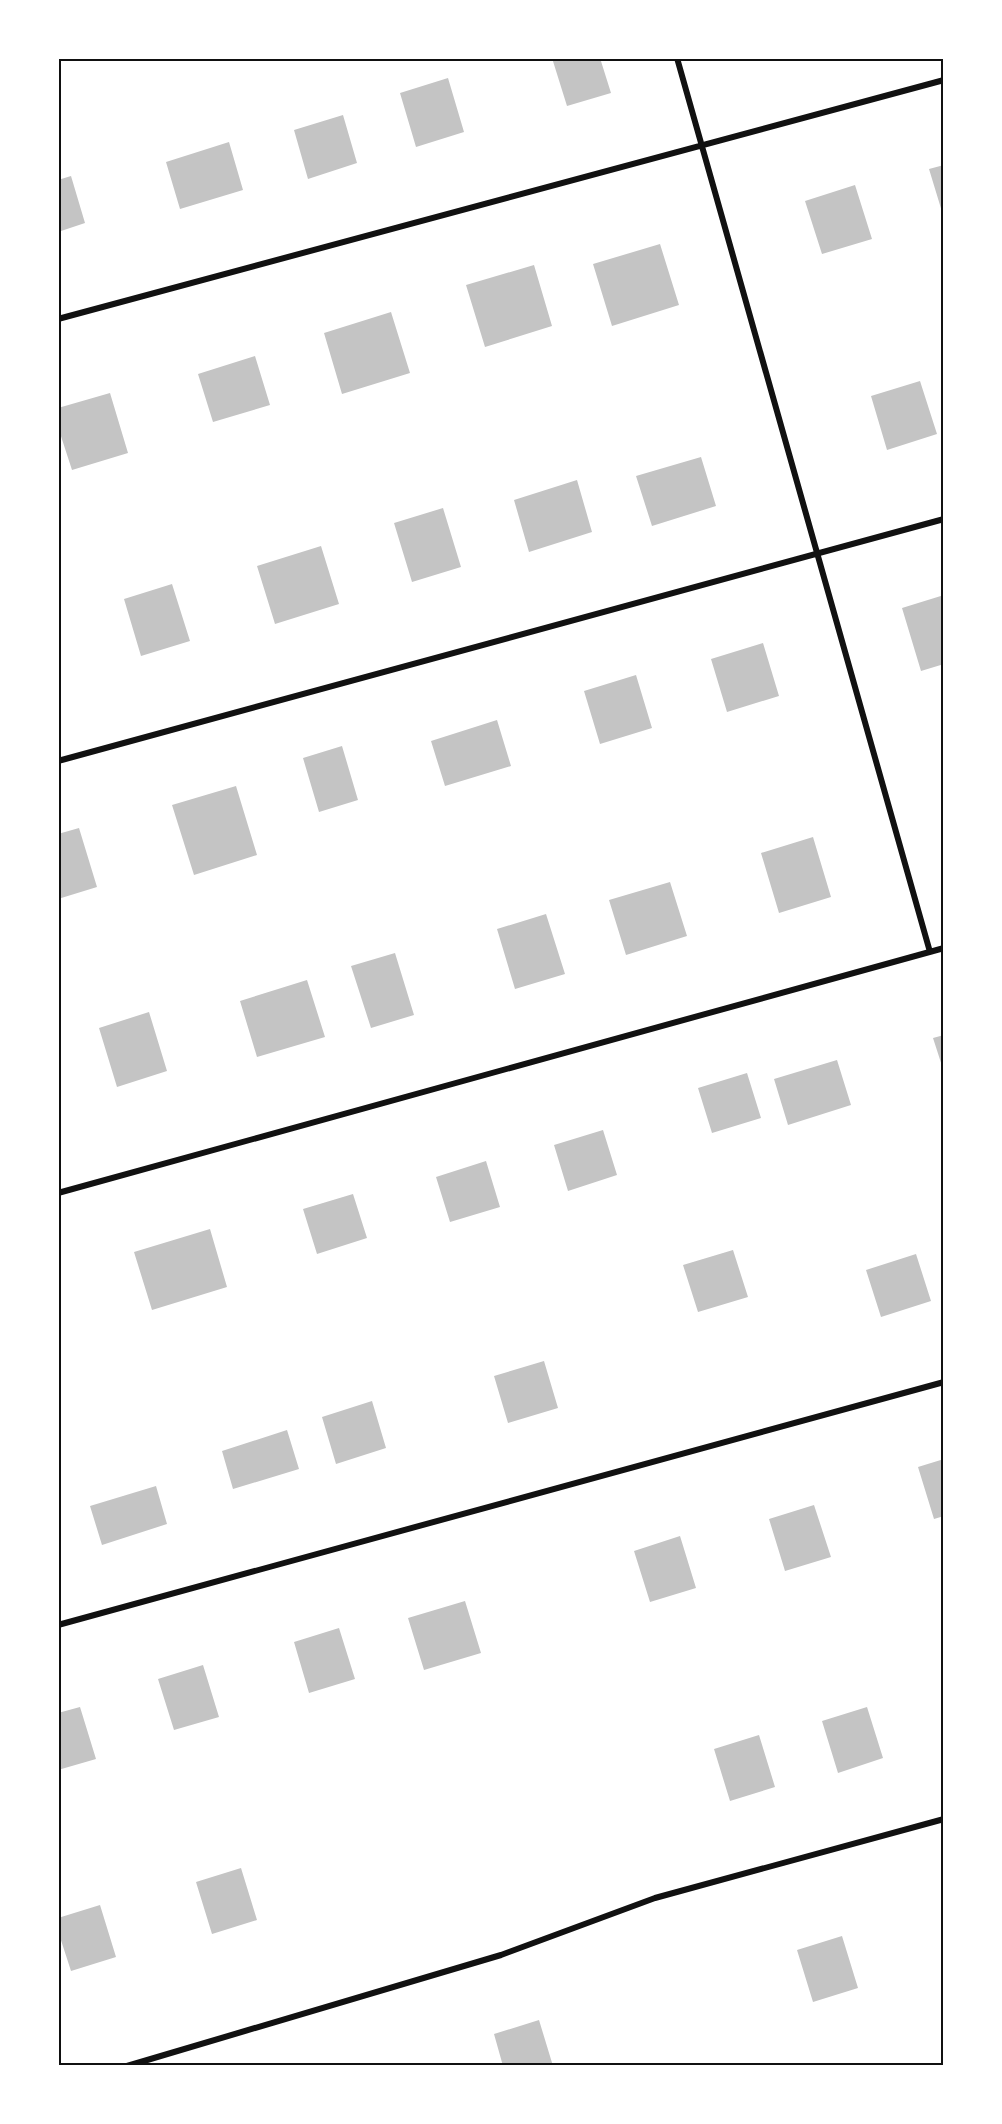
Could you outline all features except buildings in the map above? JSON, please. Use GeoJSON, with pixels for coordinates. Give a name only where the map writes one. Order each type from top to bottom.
{"type":"FeatureCollection","features":[{"type":"Feature","properties":{"kind":"street"},"geometry":{"type":"LineString","coordinates":[[677,58],[930,952]]}},
{"type":"Feature","properties":{"kind":"street"},"geometry":{"type":"LineString","coordinates":[[58,319],[944,80]]}},
{"type":"Feature","properties":{"kind":"street"},"geometry":{"type":"LineString","coordinates":[[58,761],[944,519]]}},
{"type":"Feature","properties":{"kind":"street"},"geometry":{"type":"LineString","coordinates":[[58,1193],[944,948]]}},
{"type":"Feature","properties":{"kind":"street"},"geometry":{"type":"LineString","coordinates":[[58,1625],[944,1382]]}},
{"type":"Feature","properties":{"kind":"street"},"geometry":{"type":"LineString","coordinates":[[128,2066],[501,1955],[655,1898],[944,1819]]}}]}
